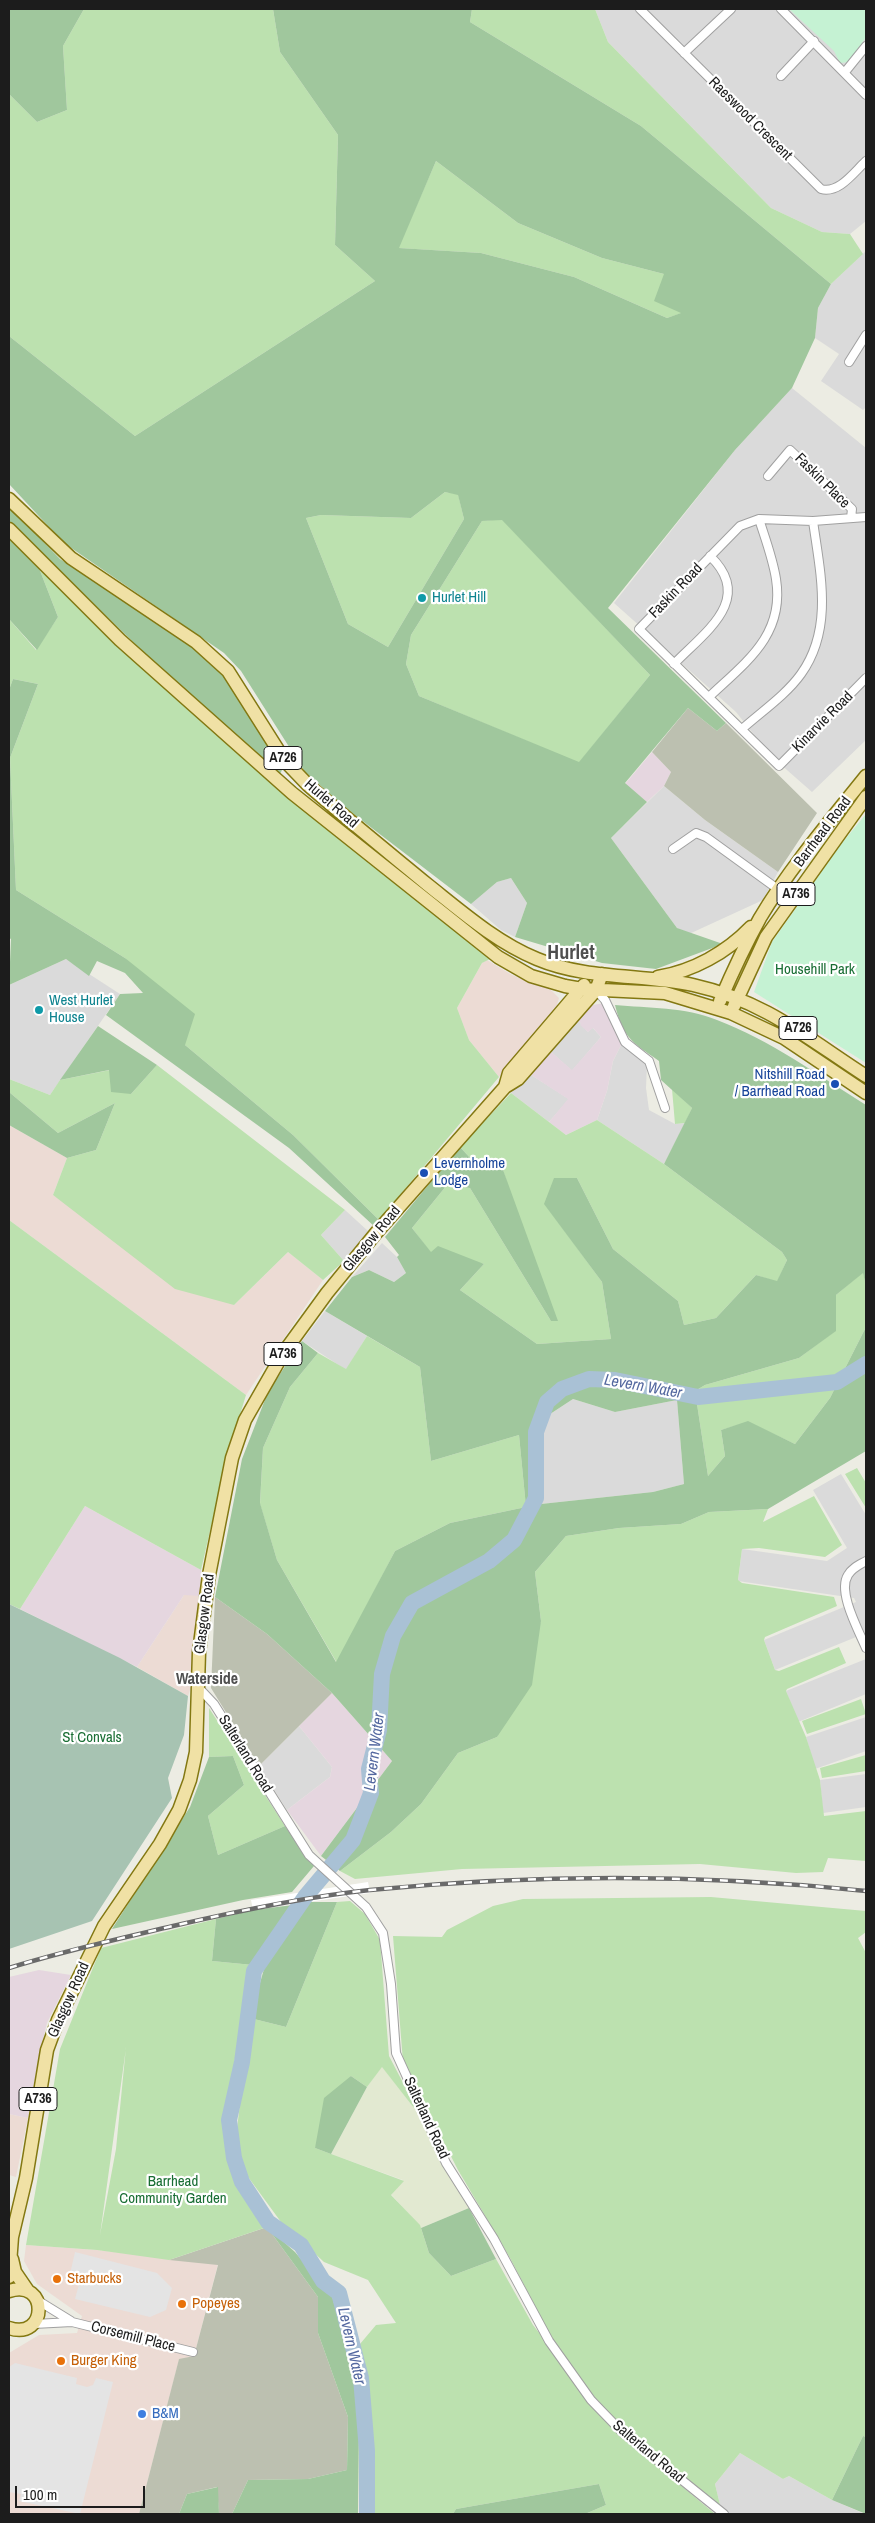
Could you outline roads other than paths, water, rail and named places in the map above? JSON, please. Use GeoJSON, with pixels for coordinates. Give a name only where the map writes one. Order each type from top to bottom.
{"type":"FeatureCollection","features":[{"type":"Feature","properties":{"kind":"main road","name":"Hurlet Road"},"geometry":{"type":"LineString","coordinates":[[9,499],[71,558],[196,642],[228,671],[285,761],[308,786],[500,941],[538,959],[597,974],[650,978],[691,984],[724,993]]}},
{"type":"Feature","properties":{"kind":"main road","name":"Hurlet Road"},"geometry":{"type":"LineString","coordinates":[[9,529],[120,640],[299,799],[498,958],[531,976],[582,989],[639,990],[680,996],[717,1008]]}},
{"type":"Feature","properties":{"kind":"main road","name":"Barrhead Road"},"geometry":{"type":"LineString","coordinates":[[717,1008],[761,916],[866,776]]}},
{"type":"Feature","properties":{"kind":"main road","name":"Barrhead Road"},"geometry":{"type":"LineString","coordinates":[[731,1013],[765,938],[866,798]]}},
{"type":"Feature","properties":{"kind":"main road"},"geometry":{"type":"LineString","coordinates":[[806,854],[818,863]]}},
{"type":"Feature","properties":{"kind":"main road","name":"A736"},"geometry":{"type":"LineString","coordinates":[[650,978],[685,969],[711,958],[742,936],[761,916]]}},
{"type":"Feature","properties":{"kind":"main road"},"geometry":{"type":"LineString","coordinates":[[752,933],[765,938]]}},
{"type":"Feature","properties":{"kind":"main road","name":"Glasgow Road"},"geometry":{"type":"LineString","coordinates":[[505,1087],[509,1073],[597,974]]}},
{"type":"Feature","properties":{"kind":"main road"},"geometry":{"type":"LineString","coordinates":[[596,990],[597,974]]}},
{"type":"Feature","properties":{"kind":"main road","name":"Glasgow Road"},"geometry":{"type":"LineString","coordinates":[[9,2277],[11,2254],[47,2050],[58,2020],[104,1926],[160,1844],[178,1810],[190,1780],[196,1752],[199,1652],[209,1575],[232,1458],[245,1420],[258,1394],[284,1352],[327,1293],[376,1233],[505,1087],[518,1079],[596,990]]}},
{"type":"Feature","properties":{"kind":"main road","name":"A726"},"geometry":{"type":"LineString","coordinates":[[724,993],[798,1028],[866,1076]]}},
{"type":"Feature","properties":{"kind":"main road","name":"A726"},"geometry":{"type":"LineString","coordinates":[[717,1008],[776,1033],[866,1093]]}},
{"type":"Feature","properties":{"kind":"main road","name":"Glasgow Road"},"geometry":{"type":"LineString","coordinates":[[11,2254],[16,2272],[32,2295]]}},
{"type":"Feature","properties":{"kind":"main road"},"geometry":{"type":"LineString","coordinates":[[9,2291],[16,2289],[32,2295],[39,2312],[31,2326],[9,2340]]}},
{"type":"Feature","properties":{"kind":"main road"},"geometry":{"type":"LineString","coordinates":[[9,2328],[16,2330],[31,2326]]}},
{"type":"Feature","properties":{"kind":"street","name":"Raeswood Crescent"},"geometry":{"type":"LineString","coordinates":[[640,9],[821,189],[837,188],[866,161]]}},
{"type":"Feature","properties":{"kind":"street"},"geometry":{"type":"LineString","coordinates":[[684,53],[731,9]]}},
{"type":"Feature","properties":{"kind":"street"},"geometry":{"type":"LineString","coordinates":[[782,9],[866,95]]}},
{"type":"Feature","properties":{"kind":"street"},"geometry":{"type":"LineString","coordinates":[[781,76],[814,41]]}},
{"type":"Feature","properties":{"kind":"street"},"geometry":{"type":"LineString","coordinates":[[845,72],[866,46]]}},
{"type":"Feature","properties":{"kind":"street"},"geometry":{"type":"LineString","coordinates":[[849,362],[866,336]]}},
{"type":"Feature","properties":{"kind":"street","name":"Faskin Place"},"geometry":{"type":"LineString","coordinates":[[768,476],[790,450],[852,509],[851,518]]}},
{"type":"Feature","properties":{"kind":"street","name":"Faskin Road"},"geometry":{"type":"LineString","coordinates":[[779,766],[639,628],[740,526],[759,519],[812,521],[866,517]]}},
{"type":"Feature","properties":{"kind":"street"},"geometry":{"type":"LineString","coordinates":[[709,697],[759,647],[771,630],[776,616],[778,603],[776,578],[759,519]]}},
{"type":"Feature","properties":{"kind":"street"},"geometry":{"type":"LineString","coordinates":[[742,729],[801,674],[815,648],[822,620],[823,588],[812,521]]}},
{"type":"Feature","properties":{"kind":"street"},"geometry":{"type":"LineString","coordinates":[[674,664],[717,621],[726,606],[728,581],[720,565],[710,556]]}},
{"type":"Feature","properties":{"kind":"street","name":"Kinarvie Road"},"geometry":{"type":"LineString","coordinates":[[779,766],[866,678]]}},
{"type":"Feature","properties":{"kind":"street"},"geometry":{"type":"LineString","coordinates":[[673,849],[696,833],[779,890]]}},
{"type":"Feature","properties":{"kind":"street"},"geometry":{"type":"LineString","coordinates":[[596,990],[606,1000],[625,1042],[649,1061],[664,1108]]}},
{"type":"Feature","properties":{"kind":"street"},"geometry":{"type":"LineString","coordinates":[[866,1561],[852,1570],[845,1585],[846,1599],[866,1648]]}},
{"type":"Feature","properties":{"kind":"street","name":"Salterland Road"},"geometry":{"type":"LineString","coordinates":[[198,1686],[214,1704],[309,1855],[366,1907],[383,1932],[391,1984],[396,2053],[446,2163],[494,2239],[549,2341],[591,2400],[621,2431],[724,2514]]}},
{"type":"Feature","properties":{"kind":"street","name":"Corsemill Place"},"geometry":{"type":"LineString","coordinates":[[32,2295],[72,2322]]}},
{"type":"Feature","properties":{"kind":"street","name":"Corsemill Place"},"geometry":{"type":"LineString","coordinates":[[31,2326],[72,2322],[193,2352]]}},
{"type":"Feature","properties":{"kind":"waterway","name":"Levern Water"},"geometry":{"type":"LineString","coordinates":[[367,2514],[367,2451],[361,2378],[339,2293],[323,2281],[301,2245],[268,2222],[242,2182],[234,2158],[229,2120],[242,2062],[254,1971],[305,1897],[353,1840],[371,1793],[369,1769],[379,1730],[382,1674],[393,1636],[412,1603],[489,1561],[514,1540],[536,1498],[536,1432],[547,1402],[562,1389],[589,1379],[615,1380],[698,1397],[837,1382],[866,1364]]}},
{"type":"Feature","properties":{"kind":"railway"},"geometry":{"type":"LineString","coordinates":[[9,1968],[91,1945],[222,1915],[370,1890],[494,1881],[618,1878],[743,1881],[866,1891]]}},
{"type":"Feature","properties":{"kind":"place","name":"Hurlet Hill"},"geometry":{"type":"Point","coordinates":[422,598]}},
{"type":"Feature","properties":{"kind":"place","name":"West Hurlet House"},"geometry":{"type":"Point","coordinates":[39,1010]}},
{"type":"Feature","properties":{"kind":"place","name":"Nitshill Road / Barrhead Road"},"geometry":{"type":"Point","coordinates":[835,1084]}},
{"type":"Feature","properties":{"kind":"place","name":"Levernholme Lodge"},"geometry":{"type":"Point","coordinates":[424,1173]}},
{"type":"Feature","properties":{"kind":"place","name":"Starbucks"},"geometry":{"type":"Point","coordinates":[57,2279]}},
{"type":"Feature","properties":{"kind":"place","name":"Popeyes"},"geometry":{"type":"Point","coordinates":[182,2304]}},
{"type":"Feature","properties":{"kind":"place","name":"Burger King"},"geometry":{"type":"Point","coordinates":[61,2361]}},
{"type":"Feature","properties":{"kind":"place","name":"B&M"},"geometry":{"type":"Point","coordinates":[142,2414]}},
{"type":"Feature","properties":{"kind":"district","name":"Hurlet"},"geometry":{"type":"Point","coordinates":[571,954]}},
{"type":"Feature","properties":{"kind":"district","name":"Waterside"},"geometry":{"type":"Point","coordinates":[207,1680]}},
{"type":"Feature","properties":{"kind":"park label","name":"Househill Park"},"geometry":{"type":"Point","coordinates":[815,970]}},
{"type":"Feature","properties":{"kind":"park label","name":"St Convals"},"geometry":{"type":"Point","coordinates":[92,1738]}},
{"type":"Feature","properties":{"kind":"park label","name":"Barrhead Community Garden"},"geometry":{"type":"Point","coordinates":[173,2190]}}]}
